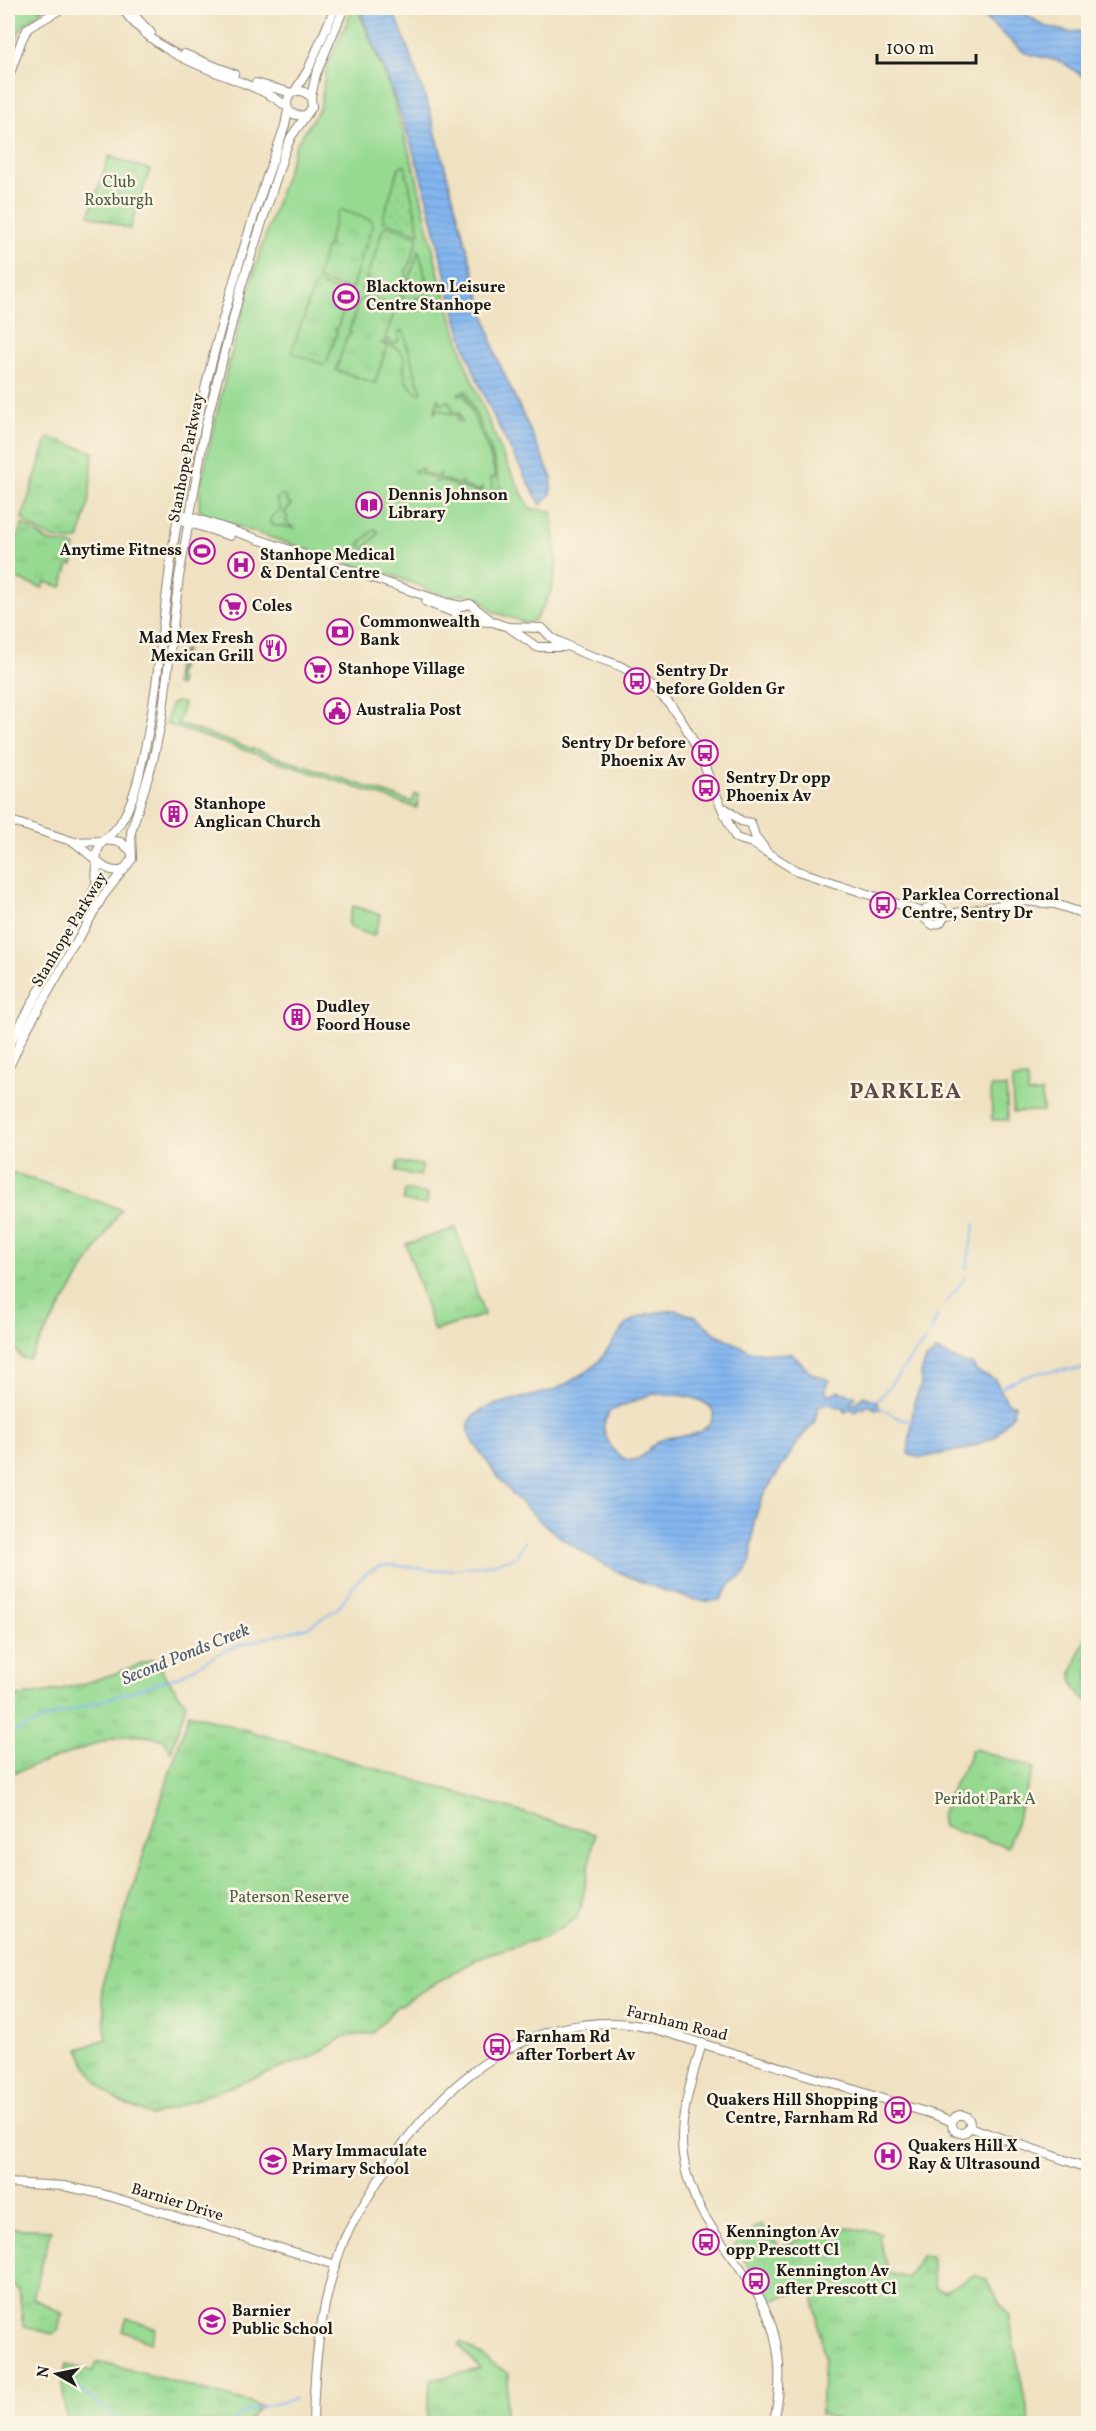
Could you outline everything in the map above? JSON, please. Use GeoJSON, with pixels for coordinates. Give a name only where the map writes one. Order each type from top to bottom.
{"type":"FeatureCollection","features":[{"type":"Feature","properties":{"kind":"main road"},"geometry":{"type":"LineString","coordinates":[[1081,8],[1089,16]]}},
{"type":"Feature","properties":{"kind":"street"},"geometry":{"type":"LineString","coordinates":[[8,79],[26,31],[63,8]]}},
{"type":"Feature","properties":{"kind":"street"},"geometry":{"type":"LineString","coordinates":[[122,8],[141,31],[169,52],[261,90],[297,116],[305,115],[312,107],[311,97],[316,74],[344,8]]}},
{"type":"Feature","properties":{"kind":"street"},"geometry":{"type":"LineString","coordinates":[[128,8],[151,32],[179,52],[264,86],[293,92],[306,92],[311,97]]}},
{"type":"Feature","properties":{"kind":"street"},"geometry":{"type":"LineString","coordinates":[[287,108],[287,99],[308,70],[335,8]]}},
{"type":"Feature","properties":{"kind":"street","name":"Stanhope Parkway"},"geometry":{"type":"LineString","coordinates":[[104,841],[117,827],[128,808],[145,748],[158,677],[169,569],[200,407],[247,236],[285,126],[287,108]]}},
{"type":"Feature","properties":{"kind":"street","name":"Stanhope Parkway"},"geometry":{"type":"LineString","coordinates":[[132,852],[133,825],[153,761],[162,718],[188,519],[214,390],[239,294],[285,151],[305,115]]}},
{"type":"Feature","properties":{"kind":"street"},"geometry":{"type":"LineString","coordinates":[[178,516],[460,610],[465,621],[493,621]]}},
{"type":"Feature","properties":{"kind":"street"},"geometry":{"type":"LineString","coordinates":[[460,610],[470,604],[493,621],[508,627],[537,646],[568,646]]}},
{"type":"Feature","properties":{"kind":"street"},"geometry":{"type":"LineString","coordinates":[[473,620],[476,615],[475,609]]}},
{"type":"Feature","properties":{"kind":"street"},"geometry":{"type":"LineString","coordinates":[[508,627],[533,630],[542,628],[568,646],[623,667],[641,677],[667,700],[692,735],[736,838],[752,843],[782,864],[808,875],[925,913]]}},
{"type":"Feature","properties":{"kind":"street"},"geometry":{"type":"LineString","coordinates":[[532,643],[530,638],[533,630]]}},
{"type":"Feature","properties":{"kind":"street"},"geometry":{"type":"LineString","coordinates":[[543,646],[548,641],[548,634]]}},
{"type":"Feature","properties":{"kind":"street"},"geometry":{"type":"LineString","coordinates":[[720,804],[741,820],[751,823],[753,832],[771,856]]}},
{"type":"Feature","properties":{"kind":"street"},"geometry":{"type":"LineString","coordinates":[[8,820],[74,842],[121,842],[132,852],[130,865],[124,870],[112,871],[97,862],[74,842]]}},
{"type":"Feature","properties":{"kind":"street"},"geometry":{"type":"LineString","coordinates":[[733,831],[736,823],[741,820]]}},
{"type":"Feature","properties":{"kind":"street"},"geometry":{"type":"LineString","coordinates":[[741,840],[748,839],[753,832]]}},
{"type":"Feature","properties":{"kind":"street"},"geometry":{"type":"LineString","coordinates":[[97,862],[97,850],[104,841]]}},
{"type":"Feature","properties":{"kind":"street","name":"Stanhope Parkway"},"geometry":{"type":"LineString","coordinates":[[8,1047],[93,893],[97,879],[97,862]]}},
{"type":"Feature","properties":{"kind":"street","name":"Stanhope Parkway"},"geometry":{"type":"LineString","coordinates":[[8,1069],[28,1027],[103,896],[124,870]]}},
{"type":"Feature","properties":{"kind":"street"},"geometry":{"type":"LineString","coordinates":[[945,915],[1024,901],[1055,904],[1089,915]]}},
{"type":"Feature","properties":{"kind":"street"},"geometry":{"type":"LineString","coordinates":[[935,905],[942,908],[945,915],[940,924],[933,925],[926,920],[925,913],[927,908],[935,905]]}},
{"type":"Feature","properties":{"kind":"street","name":"Farnham Road"},"geometry":{"type":"LineString","coordinates":[[313,2424],[316,2347],[336,2265],[350,2226],[411,2131],[457,2084],[504,2050],[543,2032],[570,2026],[598,2023],[630,2024],[702,2043],[952,2122]]}},
{"type":"Feature","properties":{"kind":"street"},"geometry":{"type":"LineString","coordinates":[[702,2043],[682,2122],[684,2166],[698,2206],[751,2283],[770,2321],[777,2343],[780,2372],[779,2394],[773,2424]]}},
{"type":"Feature","properties":{"kind":"street"},"geometry":{"type":"LineString","coordinates":[[964,2116],[968,2120],[969,2127],[965,2132],[957,2132],[952,2122],[957,2117],[964,2116]]}},
{"type":"Feature","properties":{"kind":"street"},"geometry":{"type":"LineString","coordinates":[[969,2127],[1089,2168]]}},
{"type":"Feature","properties":{"kind":"street","name":"Barnier Drive"},"geometry":{"type":"LineString","coordinates":[[8,2183],[53,2185],[102,2194],[336,2265]]}},
{"type":"Feature","properties":{"kind":"green space"},"geometry":{"type":"Polygon","coordinates":[[[8,8],[45,8],[21,28],[8,60],[8,8]]]}},
{"type":"Feature","properties":{"kind":"green space","name":"Blacktown Leisure Centre Stanhope"},"geometry":{"type":"Polygon","coordinates":[[[353,8],[357,8],[389,85],[416,175],[439,275],[466,365],[504,458],[530,509],[552,511],[556,555],[554,580],[535,620],[526,623],[494,612],[481,599],[465,594],[446,597],[392,575],[376,573],[204,515],[199,508],[201,482],[227,370],[256,264],[296,145],[320,108],[326,69],[353,8]]]}},
{"type":"Feature","properties":{"kind":"green space","name":"Club Roxburgh"},"geometry":{"type":"Polygon","coordinates":[[[109,156],[150,170],[130,229],[89,215],[109,156]]]}},
{"type":"Feature","properties":{"kind":"green space"},"geometry":{"type":"Polygon","coordinates":[[[405,166],[420,233],[382,221],[399,167],[405,166]]]}},
{"type":"Feature","properties":{"kind":"green space"},"geometry":{"type":"Polygon","coordinates":[[[342,210],[371,220],[373,224],[363,253],[360,255],[352,288],[348,290],[318,280],[317,276],[326,247],[330,245],[328,242],[338,213],[342,210]]]}},
{"type":"Feature","properties":{"kind":"green space"},"geometry":{"type":"Polygon","coordinates":[[[387,226],[417,236],[418,239],[408,269],[405,270],[407,274],[397,303],[393,305],[364,295],[362,292],[372,262],[375,261],[374,257],[383,228],[387,226]]]}},
{"type":"Feature","properties":{"kind":"green space"},"geometry":{"type":"Polygon","coordinates":[[[419,250],[430,295],[401,303],[419,250]]]}},
{"type":"Feature","properties":{"kind":"green space"},"geometry":{"type":"Polygon","coordinates":[[[314,285],[347,294],[348,297],[338,327],[335,329],[337,332],[327,362],[323,364],[294,354],[292,350],[302,321],[305,319],[304,315],[314,285]]]}},
{"type":"Feature","properties":{"kind":"green space"},"geometry":{"type":"Polygon","coordinates":[[[363,299],[392,309],[394,312],[384,342],[381,343],[387,346],[375,383],[336,370],[347,336],[351,334],[349,331],[359,301],[363,299]]]}},
{"type":"Feature","properties":{"kind":"green space"},"geometry":{"type":"Polygon","coordinates":[[[403,330],[422,389],[421,393],[411,388],[406,380],[405,358],[398,349],[386,343],[389,339],[392,343],[397,343],[399,338],[397,334],[403,330]]]}},
{"type":"Feature","properties":{"kind":"green space"},"geometry":{"type":"Polygon","coordinates":[[[466,391],[491,450],[501,490],[499,494],[492,488],[491,478],[496,477],[489,452],[464,394],[459,395],[458,393],[466,391]]]}},
{"type":"Feature","properties":{"kind":"green space"},"geometry":{"type":"Polygon","coordinates":[[[438,399],[441,404],[449,401],[454,414],[459,412],[462,422],[457,421],[459,416],[437,409],[434,414],[438,399]]]}},
{"type":"Feature","properties":{"kind":"green space"},"geometry":{"type":"Polygon","coordinates":[[[48,437],[93,452],[89,502],[79,540],[62,540],[48,536],[22,518],[48,437]]]}},
{"type":"Feature","properties":{"kind":"green space"},"geometry":{"type":"Polygon","coordinates":[[[422,468],[422,472],[436,477],[440,473],[439,478],[458,484],[462,481],[461,485],[479,491],[482,487],[485,499],[478,498],[479,493],[460,487],[457,490],[457,486],[438,480],[435,483],[435,479],[413,471],[422,468]]]}},
{"type":"Feature","properties":{"kind":"green space"},"geometry":{"type":"Polygon","coordinates":[[[281,495],[287,497],[286,500],[291,505],[284,513],[287,516],[286,522],[294,528],[272,525],[270,522],[271,517],[281,510],[276,500],[281,495]]]}},
{"type":"Feature","properties":{"kind":"green space"},"geometry":{"type":"Polygon","coordinates":[[[23,524],[48,541],[75,546],[73,554],[76,556],[73,565],[69,564],[62,587],[45,582],[43,588],[8,576],[8,558],[12,559],[16,546],[13,545],[23,524]]]}},
{"type":"Feature","properties":{"kind":"green space"},"geometry":{"type":"Polygon","coordinates":[[[375,529],[379,533],[364,549],[359,544],[375,529]]]}},
{"type":"Feature","properties":{"kind":"green space"},"geometry":{"type":"Polygon","coordinates":[[[186,649],[177,678],[181,680],[179,686],[175,684],[177,656],[186,649]]]}},
{"type":"Feature","properties":{"kind":"green space"},"geometry":{"type":"Polygon","coordinates":[[[177,702],[184,704],[178,724],[412,802],[415,794],[419,795],[417,808],[166,724],[171,704],[177,702]]]}},
{"type":"Feature","properties":{"kind":"green space"},"geometry":{"type":"Polygon","coordinates":[[[353,906],[381,915],[374,936],[350,928],[348,923],[353,906]]]}},
{"type":"Feature","properties":{"kind":"green space"},"geometry":{"type":"Polygon","coordinates":[[[1027,1078],[1028,1094],[1042,1093],[1043,1111],[1013,1112],[1012,1079],[1027,1078]]]}},
{"type":"Feature","properties":{"kind":"green space"},"geometry":{"type":"Polygon","coordinates":[[[991,1087],[1006,1087],[1008,1120],[992,1120],[991,1087]]]}},
{"type":"Feature","properties":{"kind":"green space"},"geometry":{"type":"Polygon","coordinates":[[[398,1162],[422,1165],[420,1176],[396,1172],[398,1162]]]}},
{"type":"Feature","properties":{"kind":"green space"},"geometry":{"type":"Polygon","coordinates":[[[8,1171],[121,1209],[29,1359],[22,1358],[8,1342],[8,1171]]]}},
{"type":"Feature","properties":{"kind":"green space"},"geometry":{"type":"Polygon","coordinates":[[[405,1190],[428,1194],[427,1205],[403,1201],[405,1190]]]}},
{"type":"Feature","properties":{"kind":"green space"},"geometry":{"type":"Polygon","coordinates":[[[456,1228],[484,1315],[434,1331],[406,1244],[456,1228]]]}},
{"type":"Feature","properties":{"kind":"green space"},"geometry":{"type":"Polygon","coordinates":[[[1088,1631],[1088,1702],[1077,1690],[1072,1673],[1088,1631]]]}},
{"type":"Feature","properties":{"kind":"green space"},"geometry":{"type":"Polygon","coordinates":[[[153,1659],[186,1704],[171,1752],[164,1740],[158,1738],[139,1735],[120,1737],[8,1775],[8,1697],[82,1684],[153,1659]]]}},
{"type":"Feature","properties":{"kind":"green space","name":"Paterson Reserve"},"geometry":{"type":"Polygon","coordinates":[[[189,1713],[595,1834],[581,1907],[576,1919],[546,1936],[483,1956],[396,2007],[373,2033],[343,2037],[314,2056],[151,2116],[124,2104],[107,2092],[95,2079],[79,2049],[106,2039],[102,1984],[189,1713]]]}},
{"type":"Feature","properties":{"kind":"green space","name":"Peridot Park A"},"geometry":{"type":"Polygon","coordinates":[[[975,1749],[1034,1768],[1008,1847],[943,1827],[941,1815],[952,1787],[968,1761],[971,1750],[975,1749]]]}},
{"type":"Feature","properties":{"kind":"green space"},"geometry":{"type":"Polygon","coordinates":[[[761,2224],[780,2247],[818,2232],[840,2228],[881,2233],[879,2238],[889,2273],[907,2278],[922,2255],[931,2256],[935,2288],[945,2291],[974,2275],[986,2279],[1008,2315],[1030,2423],[851,2424],[821,2414],[824,2356],[812,2289],[772,2300],[735,2246],[736,2240],[761,2224]]]}},
{"type":"Feature","properties":{"kind":"green space"},"geometry":{"type":"Polygon","coordinates":[[[8,2228],[51,2230],[33,2298],[63,2314],[59,2329],[52,2334],[23,2326],[19,2290],[8,2283],[8,2228]]]}},
{"type":"Feature","properties":{"kind":"green space"},"geometry":{"type":"Polygon","coordinates":[[[127,2318],[156,2329],[151,2342],[122,2331],[127,2318]]]}},
{"type":"Feature","properties":{"kind":"green space"},"geometry":{"type":"Polygon","coordinates":[[[461,2342],[509,2374],[504,2423],[427,2423],[430,2380],[480,2369],[459,2345],[461,2342]]]}},
{"type":"Feature","properties":{"kind":"green space"},"geometry":{"type":"Polygon","coordinates":[[[97,2363],[106,2363],[261,2406],[247,2423],[67,2423],[62,2384],[66,2365],[93,2371],[97,2363]]]}},
{"type":"Feature","properties":{"kind":"water"},"geometry":{"type":"Polygon","coordinates":[[[359,8],[391,8],[401,29],[429,108],[496,356],[552,478],[551,494],[541,505],[495,419],[472,366],[451,299],[430,209],[410,141],[359,8]]]}},
{"type":"Feature","properties":{"kind":"water"},"geometry":{"type":"Polygon","coordinates":[[[973,8],[1016,8],[1044,26],[1069,32],[1080,31],[1088,39],[1088,80],[1062,62],[1025,53],[973,8]]]}},
{"type":"Feature","properties":{"kind":"water"},"geometry":{"type":"Polygon","coordinates":[[[676,1310],[696,1317],[715,1333],[750,1351],[791,1353],[812,1374],[829,1380],[826,1392],[829,1395],[838,1391],[855,1396],[850,1403],[854,1404],[864,1396],[877,1402],[880,1409],[875,1409],[868,1404],[863,1409],[862,1406],[859,1407],[856,1412],[850,1409],[845,1412],[844,1408],[829,1404],[818,1408],[814,1424],[803,1435],[763,1495],[754,1521],[751,1560],[744,1574],[730,1585],[720,1600],[698,1600],[663,1590],[610,1568],[585,1554],[539,1520],[519,1501],[483,1456],[469,1433],[469,1424],[482,1410],[493,1405],[551,1391],[583,1374],[599,1361],[623,1329],[636,1318],[645,1314],[676,1310]],[[651,1394],[610,1411],[604,1424],[608,1442],[612,1448],[628,1460],[638,1459],[664,1439],[699,1432],[710,1422],[714,1413],[709,1406],[695,1398],[651,1394]]]}},
{"type":"Feature","properties":{"kind":"water"},"geometry":{"type":"Polygon","coordinates":[[[936,1351],[966,1364],[972,1364],[977,1372],[998,1383],[1008,1403],[1015,1404],[1012,1416],[995,1437],[966,1449],[921,1458],[908,1454],[914,1402],[921,1385],[921,1373],[926,1360],[936,1351]]]}},
{"type":"Feature","properties":{"kind":"waterway"},"geometry":{"type":"LineString","coordinates":[[966,1269],[975,1224]]}},
{"type":"Feature","properties":{"kind":"waterway"},"geometry":{"type":"LineString","coordinates":[[946,1302],[965,1278]]}},
{"type":"Feature","properties":{"kind":"waterway"},"geometry":{"type":"LineString","coordinates":[[930,1333],[938,1315]]}},
{"type":"Feature","properties":{"kind":"waterway"},"geometry":{"type":"LineString","coordinates":[[872,1402],[880,1398],[926,1339]]}},
{"type":"Feature","properties":{"kind":"waterway","name":"Second Ponds Creek"},"geometry":{"type":"LineString","coordinates":[[999,1388],[1042,1372],[1088,1369]]}},
{"type":"Feature","properties":{"kind":"waterway","name":"Second Ponds Creek"},"geometry":{"type":"LineString","coordinates":[[877,1406],[902,1420],[913,1421]]}},
{"type":"Feature","properties":{"kind":"waterway","name":"Second Ponds Creek"},"geometry":{"type":"LineString","coordinates":[[8,1734],[50,1717],[180,1676],[222,1652],[240,1645],[308,1627],[338,1608],[357,1581],[380,1566],[392,1565],[440,1571],[492,1564],[516,1557],[525,1541]]}},
{"type":"Feature","properties":{"kind":"waterway"},"geometry":{"type":"LineString","coordinates":[[69,2380],[124,2424]]}},
{"type":"Feature","properties":{"kind":"waterway"},"geometry":{"type":"LineString","coordinates":[[230,2424],[245,2411],[294,2399]]}},
{"type":"Feature","properties":{"kind":"waterway"},"geometry":{"type":"LineString","coordinates":[[488,2424],[492,2418]]}},
{"type":"Feature","properties":{"kind":"place","name":"Blacktown Leisure Centre Stanhope"},"geometry":{"type":"Point","coordinates":[346,297]}},
{"type":"Feature","properties":{"kind":"place","name":"Dennis Johnson Library"},"geometry":{"type":"Point","coordinates":[369,505]}},
{"type":"Feature","properties":{"kind":"place","name":"Anytime Fitness"},"geometry":{"type":"Point","coordinates":[202,551]}},
{"type":"Feature","properties":{"kind":"place","name":"Stanhope Medical & Dental Centre"},"geometry":{"type":"Point","coordinates":[241,565]}},
{"type":"Feature","properties":{"kind":"place","name":"Coles"},"geometry":{"type":"Point","coordinates":[233,607]}},
{"type":"Feature","properties":{"kind":"place","name":"Commonwealth Bank"},"geometry":{"type":"Point","coordinates":[340,632]}},
{"type":"Feature","properties":{"kind":"place","name":"Mad Mex Fresh Mexican Grill"},"geometry":{"type":"Point","coordinates":[273,648]}},
{"type":"Feature","properties":{"kind":"place","name":"Stanhope Village"},"geometry":{"type":"Point","coordinates":[318,670]}},
{"type":"Feature","properties":{"kind":"place","name":"Sentry Dr before Golden Gr"},"geometry":{"type":"Point","coordinates":[637,681]}},
{"type":"Feature","properties":{"kind":"place","name":"Australia Post"},"geometry":{"type":"Point","coordinates":[337,711]}},
{"type":"Feature","properties":{"kind":"place","name":"Sentry Dr before Phoenix Av"},"geometry":{"type":"Point","coordinates":[705,753]}},
{"type":"Feature","properties":{"kind":"place","name":"Sentry Dr opp Phoenix Av"},"geometry":{"type":"Point","coordinates":[706,788]}},
{"type":"Feature","properties":{"kind":"place","name":"Stanhope Anglican Church"},"geometry":{"type":"Point","coordinates":[174,814]}},
{"type":"Feature","properties":{"kind":"place","name":"Parklea Correctional Centre, Sentry Dr"},"geometry":{"type":"Point","coordinates":[883,905]}},
{"type":"Feature","properties":{"kind":"place","name":"Dudley Foord House"},"geometry":{"type":"Point","coordinates":[297,1017]}},
{"type":"Feature","properties":{"kind":"place","name":"Farnham Rd after Torbert Av"},"geometry":{"type":"Point","coordinates":[497,2047]}},
{"type":"Feature","properties":{"kind":"place","name":"Quakers Hill Shopping Centre, Farnham Rd"},"geometry":{"type":"Point","coordinates":[898,2110]}},
{"type":"Feature","properties":{"kind":"place","name":"Quakers Hill X Ray & Ultrasound"},"geometry":{"type":"Point","coordinates":[888,2156]}},
{"type":"Feature","properties":{"kind":"place","name":"Mary Immaculate Primary School"},"geometry":{"type":"Point","coordinates":[273,2161]}},
{"type":"Feature","properties":{"kind":"place","name":"Kennington Av opp Prescott Cl"},"geometry":{"type":"Point","coordinates":[706,2242]}},
{"type":"Feature","properties":{"kind":"place","name":"Kennington Av after Prescott Cl"},"geometry":{"type":"Point","coordinates":[756,2281]}},
{"type":"Feature","properties":{"kind":"place","name":"Barnier Public School"},"geometry":{"type":"Point","coordinates":[212,2321]}},
{"type":"Feature","properties":{"kind":"district","name":"PARKLEA"},"geometry":{"type":"Point","coordinates":[906,1092]}}]}
